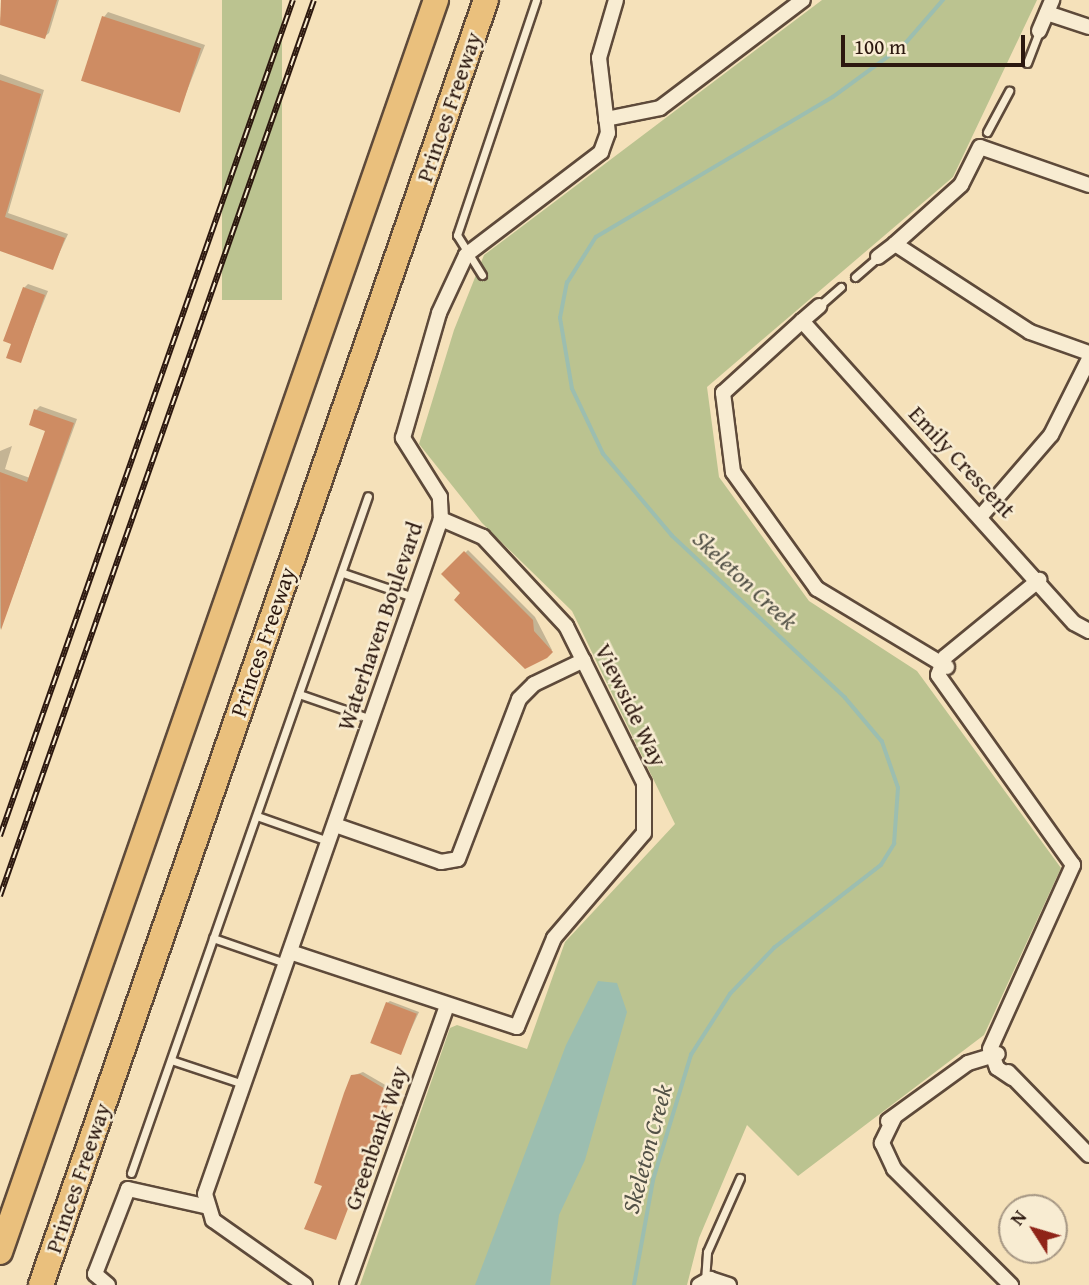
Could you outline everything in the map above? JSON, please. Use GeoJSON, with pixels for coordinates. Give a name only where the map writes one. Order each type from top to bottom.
{"type":"FeatureCollection","features":[{"type":"Feature","properties":{"kind":"highway","name":"Princes Freeway"},"geometry":{"type":"LineString","coordinates":[[0,1252],[436,0]]}},
{"type":"Feature","properties":{"kind":"highway","name":"Princes Freeway"},"geometry":{"type":"LineString","coordinates":[[41,1285],[486,0]]}},
{"type":"Feature","properties":{"kind":"street","name":"Waterhaven Boulevard"},"geometry":{"type":"LineString","coordinates":[[204,1206],[243,1084],[441,519],[440,497],[407,451],[404,433],[439,313],[466,255],[601,152],[606,119],[599,58],[617,0]]}},
{"type":"Feature","properties":{"kind":"street"},"geometry":{"type":"LineString","coordinates":[[606,119],[660,108],[803,0]]}},
{"type":"Feature","properties":{"kind":"street"},"geometry":{"type":"LineString","coordinates":[[1039,31],[1049,6],[1089,27]]}},
{"type":"Feature","properties":{"kind":"street"},"geometry":{"type":"LineString","coordinates":[[878,257],[961,185],[987,132]]}},
{"type":"Feature","properties":{"kind":"street"},"geometry":{"type":"LineString","coordinates":[[980,147],[1089,185]]}},
{"type":"Feature","properties":{"kind":"street"},"geometry":{"type":"LineString","coordinates":[[895,244],[1030,332],[1089,356],[1045,443],[981,516]]}},
{"type":"Feature","properties":{"kind":"street"},"geometry":{"type":"LineString","coordinates":[[819,306],[723,393],[733,472],[817,590],[943,666],[951,695],[1065,850],[1066,887],[1004,1023],[994,1055]]}},
{"type":"Feature","properties":{"kind":"street","name":"Emily Crescent"},"geometry":{"type":"LineString","coordinates":[[802,321],[1039,580],[1074,622],[1089,631]]}},
{"type":"Feature","properties":{"kind":"street","name":"Viewside Way"},"geometry":{"type":"LineString","coordinates":[[288,957],[447,1006],[503,1027],[522,1024],[554,938],[644,833],[644,783],[584,660],[543,596],[478,533],[441,519]]}},
{"type":"Feature","properties":{"kind":"street"},"geometry":{"type":"LineString","coordinates":[[943,666],[956,649],[1039,580]]}},
{"type":"Feature","properties":{"kind":"street"},"geometry":{"type":"LineString","coordinates":[[335,825],[441,862],[458,859],[519,699],[534,684],[584,660]]}},
{"type":"Feature","properties":{"kind":"street","name":"Greenbank Way"},"geometry":{"type":"LineString","coordinates":[[347,1285],[447,1006]]}},
{"type":"Feature","properties":{"kind":"street"},"geometry":{"type":"LineString","coordinates":[[994,1055],[1012,1078],[1089,1155]]}},
{"type":"Feature","properties":{"kind":"street"},"geometry":{"type":"LineString","coordinates":[[994,1055],[968,1063],[882,1124],[876,1143],[880,1157],[1011,1285]]}},
{"type":"Feature","properties":{"kind":"street"},"geometry":{"type":"LineString","coordinates":[[108,1285],[95,1273],[121,1200],[132,1188],[204,1206],[213,1220],[305,1285]]}},
{"type":"Feature","properties":{"kind":"street"},"geometry":{"type":"LineString","coordinates":[[702,1283],[729,1285]]}},
{"type":"Feature","properties":{"kind":"lane"},"geometry":{"type":"LineString","coordinates":[[482,275],[466,255],[457,235],[463,207],[536,0]]}},
{"type":"Feature","properties":{"kind":"lane"},"geometry":{"type":"LineString","coordinates":[[1027,63],[1039,31]]}},
{"type":"Feature","properties":{"kind":"lane"},"geometry":{"type":"LineString","coordinates":[[987,132],[1009,91]]}},
{"type":"Feature","properties":{"kind":"lane"},"geometry":{"type":"LineString","coordinates":[[855,277],[878,257]]}},
{"type":"Feature","properties":{"kind":"lane"},"geometry":{"type":"LineString","coordinates":[[819,306],[841,287]]}},
{"type":"Feature","properties":{"kind":"lane"},"geometry":{"type":"LineString","coordinates":[[131,1173],[368,496]]}},
{"type":"Feature","properties":{"kind":"lane"},"geometry":{"type":"LineString","coordinates":[[343,573],[414,597]]}},
{"type":"Feature","properties":{"kind":"lane"},"geometry":{"type":"LineString","coordinates":[[299,694],[371,720]]}},
{"type":"Feature","properties":{"kind":"lane"},"geometry":{"type":"LineString","coordinates":[[257,816],[329,841]]}},
{"type":"Feature","properties":{"kind":"lane"},"geometry":{"type":"LineString","coordinates":[[213,939],[288,957]]}},
{"type":"Feature","properties":{"kind":"lane"},"geometry":{"type":"LineString","coordinates":[[171,1060],[243,1084]]}},
{"type":"Feature","properties":{"kind":"lane"},"geometry":{"type":"LineString","coordinates":[[702,1283],[707,1252],[740,1178]]}},
{"type":"Feature","properties":{"kind":"green space"},"geometry":{"type":"Polygon","coordinates":[[[222,0],[282,0],[282,300],[222,300],[222,0]]]}},
{"type":"Feature","properties":{"kind":"green space"},"geometry":{"type":"Polygon","coordinates":[[[822,0],[1037,0],[953,177],[707,387],[719,477],[809,601],[917,671],[1061,868],[984,1035],[798,1176],[747,1125],[699,1238],[687,1285],[360,1285],[450,1028],[457,1025],[527,1049],[565,942],[675,824],[572,611],[482,523],[419,444],[454,330],[484,255],[822,0]]]}},
{"type":"Feature","properties":{"kind":"shaded area"},"geometry":{"type":"Polygon","coordinates":[[[598,981],[617,983],[627,1012],[585,1160],[559,1215],[550,1285],[475,1285],[566,1045],[598,981]]]}},
{"type":"Feature","properties":{"kind":"building"},"geometry":{"type":"Polygon","coordinates":[[[1,0],[57,0],[45,39],[0,25],[1,0]]]}},
{"type":"Feature","properties":{"kind":"building"},"geometry":{"type":"Polygon","coordinates":[[[102,16],[201,48],[180,113],[81,81],[102,16]]]}},
{"type":"Feature","properties":{"kind":"building"},"geometry":{"type":"Polygon","coordinates":[[[0,80],[41,94],[5,217],[65,238],[53,270],[0,251],[0,80]]]}},
{"type":"Feature","properties":{"kind":"building"},"geometry":{"type":"Polygon","coordinates":[[[23,287],[45,295],[21,363],[6,358],[11,344],[3,341],[23,287]]]}},
{"type":"Feature","properties":{"kind":"building"},"geometry":{"type":"Polygon","coordinates":[[[34,409],[74,423],[1,630],[0,472],[27,482],[45,431],[29,425],[34,409]]]}},
{"type":"Feature","properties":{"kind":"building"},"geometry":{"type":"Polygon","coordinates":[[[464,551],[533,620],[534,631],[553,652],[547,658],[525,669],[454,600],[460,593],[441,574],[464,551]]]}},
{"type":"Feature","properties":{"kind":"building"},"geometry":{"type":"Polygon","coordinates":[[[386,1002],[417,1014],[401,1055],[370,1043],[386,1002]]]}},
{"type":"Feature","properties":{"kind":"building"},"geometry":{"type":"Polygon","coordinates":[[[360,1074],[392,1093],[336,1240],[304,1229],[322,1186],[314,1183],[344,1093],[351,1075],[360,1074]]]}},
{"type":"Feature","properties":{"kind":"waterway","name":"Skeleton Creek"},"geometry":{"type":"LineString","coordinates":[[634,1285],[653,1180],[691,1055],[730,994],[774,948],[881,865],[894,844],[898,788],[882,742],[845,698],[672,536],[603,454],[572,389],[560,318],[567,283],[596,237],[833,97],[904,45],[943,0]]}},
{"type":"Feature","properties":{"kind":"railway"},"geometry":{"type":"LineString","coordinates":[[0,836],[293,0]]}},
{"type":"Feature","properties":{"kind":"railway"},"geometry":{"type":"LineString","coordinates":[[0,896],[314,0]]}}]}
